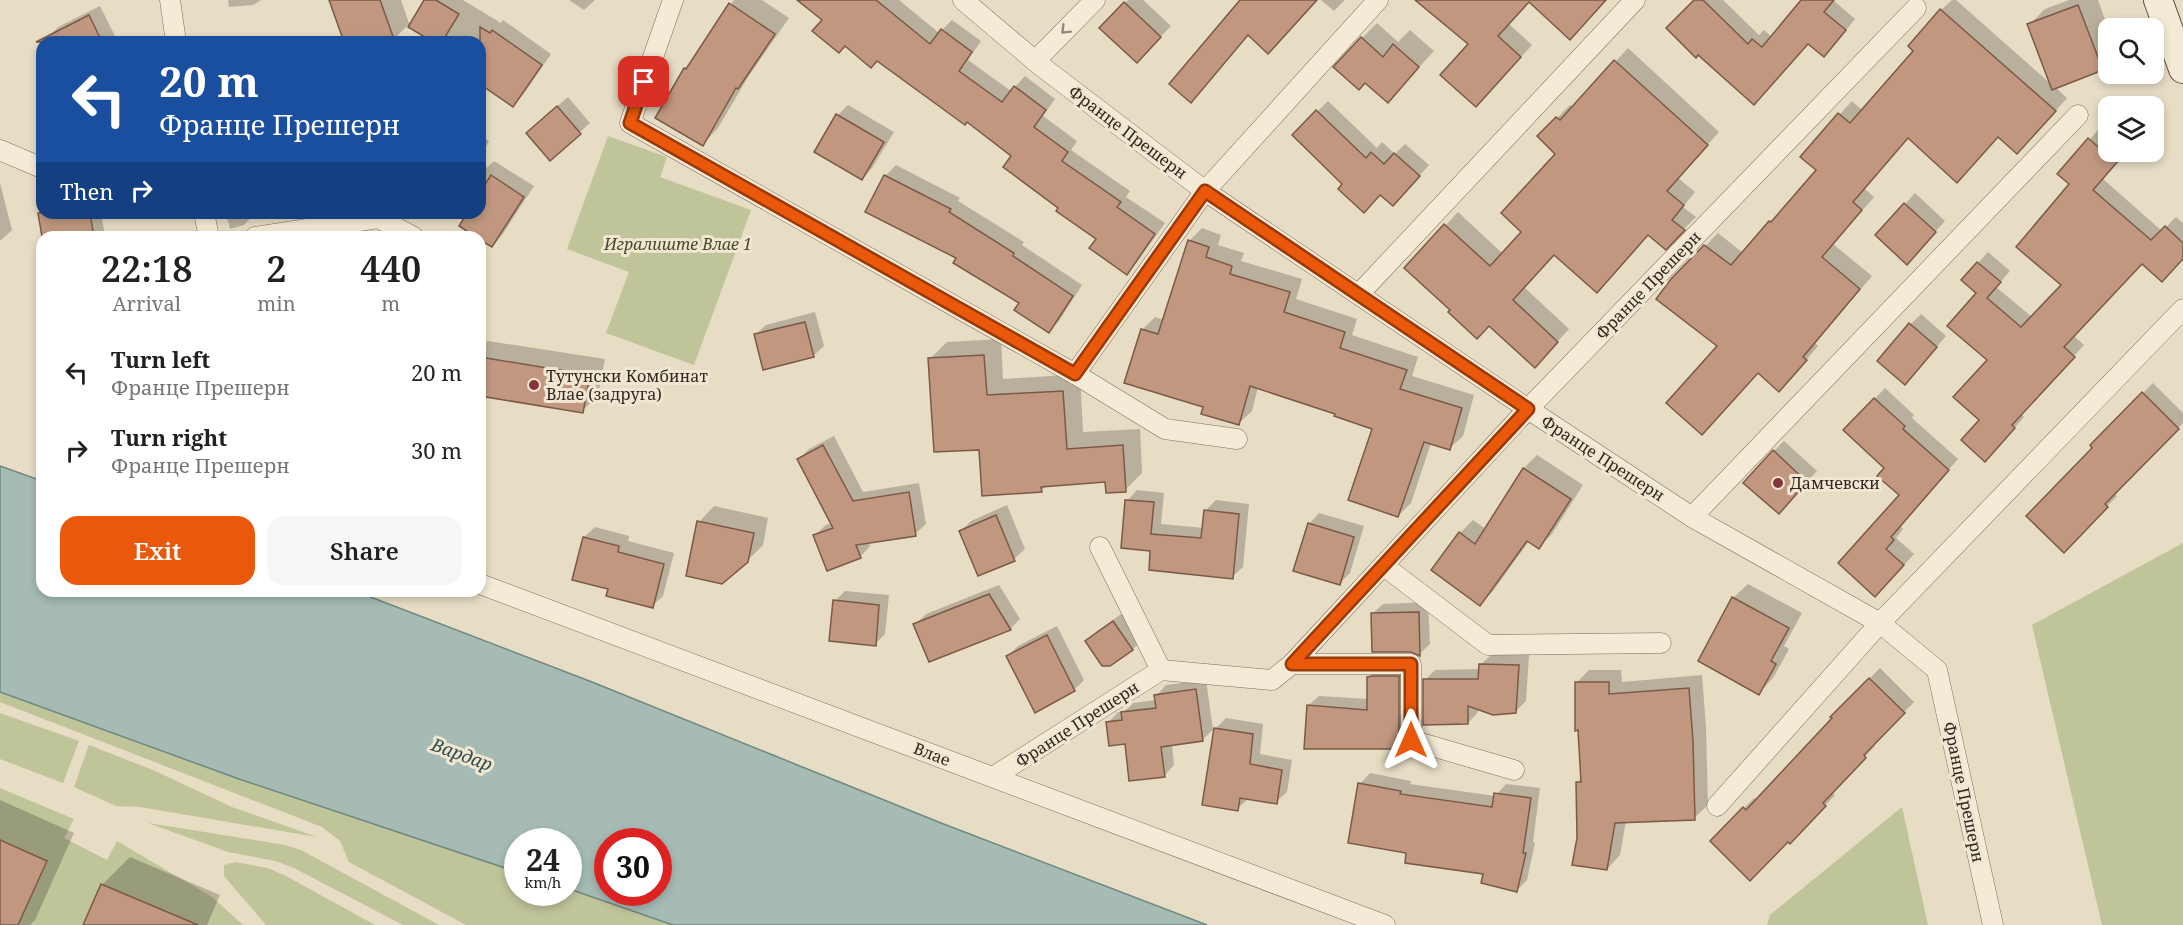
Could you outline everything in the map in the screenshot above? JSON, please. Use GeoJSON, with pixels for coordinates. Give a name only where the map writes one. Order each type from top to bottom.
{"type":"FeatureCollection","features":[{"type":"Feature","properties":{"kind":"street"},"geometry":{"type":"LineString","coordinates":[[170,0],[175,36]]}},
{"type":"Feature","properties":{"kind":"street"},"geometry":{"type":"LineString","coordinates":[[673,0],[630,123],[1075,374],[1165,429],[1237,439]]}},
{"type":"Feature","properties":{"kind":"street","name":"Францe Прешерн"},"geometry":{"type":"LineString","coordinates":[[963,0],[1035,61],[1205,191],[1692,517],[1880,623],[1937,670],[1993,925]]}},
{"type":"Feature","properties":{"kind":"street"},"geometry":{"type":"LineString","coordinates":[[1035,61],[1095,0]]}},
{"type":"Feature","properties":{"kind":"street"},"geometry":{"type":"LineString","coordinates":[[1075,374],[1205,191],[1378,0]]}},
{"type":"Feature","properties":{"kind":"street"},"geometry":{"type":"LineString","coordinates":[[1359,294],[1635,0]]}},
{"type":"Feature","properties":{"kind":"street"},"geometry":{"type":"LineString","coordinates":[[2158,0],[2183,69]]}},
{"type":"Feature","properties":{"kind":"street","name":"Франце Прешерн"},"geometry":{"type":"LineString","coordinates":[[993,777],[1161,670],[1272,680],[1292,664],[1528,409],[1916,8]]}},
{"type":"Feature","properties":{"kind":"street"},"geometry":{"type":"LineString","coordinates":[[1692,517],[2078,115]]}},
{"type":"Feature","properties":{"kind":"street"},"geometry":{"type":"LineString","coordinates":[[0,150],[36,165]]}},
{"type":"Feature","properties":{"kind":"street"},"geometry":{"type":"LineString","coordinates":[[294,231],[372,219]]}},
{"type":"Feature","properties":{"kind":"street"},"geometry":{"type":"LineString","coordinates":[[380,219],[403,231]]}},
{"type":"Feature","properties":{"kind":"street"},"geometry":{"type":"LineString","coordinates":[[1717,806],[1880,623],[2183,309]]}},
{"type":"Feature","properties":{"kind":"street"},"geometry":{"type":"LineString","coordinates":[[1100,548],[1161,670]]}},
{"type":"Feature","properties":{"kind":"street"},"geometry":{"type":"LineString","coordinates":[[1384,566],[1488,645],[1661,643]]}},
{"type":"Feature","properties":{"kind":"street","name":"Влае"},"geometry":{"type":"LineString","coordinates":[[486,586],[1385,925]]}},
{"type":"Feature","properties":{"kind":"street"},"geometry":{"type":"LineString","coordinates":[[1292,664],[1411,664],[1411,740],[1514,770]]}},
{"type":"Feature","properties":{"kind":"green space","name":"Игралиште Влае 1"},"geometry":{"type":"Polygon","coordinates":[[[608,136],[667,157],[660,177],[751,210],[694,365],[606,333],[629,272],[567,249],[608,136]]]}},
{"type":"Feature","properties":{"kind":"green space"},"geometry":{"type":"Polygon","coordinates":[[[2183,543],[2183,925],[2102,925],[2032,625],[2183,543]]]}},
{"type":"Feature","properties":{"kind":"green space"},"geometry":{"type":"Polygon","coordinates":[[[0,692],[239,779],[504,868],[504,906],[582,906],[582,894],[594,898],[594,906],[618,906],[673,925],[466,925],[349,862],[340,841],[322,827],[0,702],[0,692]]]}},
{"type":"Feature","properties":{"kind":"green space"},"geometry":{"type":"Polygon","coordinates":[[[0,713],[79,741],[63,783],[0,759],[0,713]]]}},
{"type":"Feature","properties":{"kind":"green space"},"geometry":{"type":"Polygon","coordinates":[[[89,745],[153,770],[232,807],[317,837],[140,807],[116,806],[74,787],[89,745]]]}},
{"type":"Feature","properties":{"kind":"green space"},"geometry":{"type":"Polygon","coordinates":[[[0,788],[74,819],[64,838],[107,860],[117,841],[212,897],[243,925],[192,925],[193,923],[101,884],[83,925],[18,925],[47,861],[0,840],[0,788]]]}},
{"type":"Feature","properties":{"kind":"green space"},"geometry":{"type":"Polygon","coordinates":[[[1902,807],[1928,925],[1767,925],[1770,915],[1902,807]]]}},
{"type":"Feature","properties":{"kind":"green space"},"geometry":{"type":"Polygon","coordinates":[[[148,823],[285,845],[301,850],[439,925],[403,925],[294,868],[275,861],[228,852],[148,823]]]}},
{"type":"Feature","properties":{"kind":"green space"},"geometry":{"type":"Polygon","coordinates":[[[235,862],[268,868],[286,876],[375,925],[266,925],[224,876],[224,865],[235,862]]]}},
{"type":"Feature","properties":{"kind":"water","name":"Вардар"},"geometry":{"type":"Polygon","coordinates":[[[0,466],[36,479],[36,597],[371,597],[592,682],[941,823],[1207,925],[673,925],[618,906],[672,906],[672,828],[594,828],[594,898],[582,894],[582,828],[504,828],[504,868],[239,779],[0,692],[0,466]]]}},
{"type":"Feature","properties":{"kind":"building"},"geometry":{"type":"Polygon","coordinates":[[[329,0],[380,0],[393,36],[342,36],[329,0]]]}},
{"type":"Feature","properties":{"kind":"building"},"geometry":{"type":"Polygon","coordinates":[[[424,0],[436,0],[459,14],[446,36],[423,36],[408,27],[424,0]]]}},
{"type":"Feature","properties":{"kind":"building"},"geometry":{"type":"Polygon","coordinates":[[[797,0],[876,0],[930,44],[941,29],[972,52],[959,71],[1002,102],[1014,86],[1046,110],[1034,127],[1068,152],[1062,161],[1121,202],[1117,207],[1155,234],[1127,275],[1089,248],[1096,239],[1056,211],[1058,208],[1003,167],[1011,156],[967,122],[965,125],[877,61],[871,68],[845,46],[839,53],[812,31],[822,20],[797,0]]]}},
{"type":"Feature","properties":{"kind":"building"},"geometry":{"type":"Polygon","coordinates":[[[1240,0],[1317,0],[1268,54],[1248,35],[1191,103],[1169,84],[1240,0]]]}},
{"type":"Feature","properties":{"kind":"building"},"geometry":{"type":"Polygon","coordinates":[[[1415,0],[1606,0],[1570,40],[1529,2],[1498,36],[1521,57],[1476,107],[1440,75],[1468,44],[1415,0]]]}},
{"type":"Feature","properties":{"kind":"building"},"geometry":{"type":"Polygon","coordinates":[[[1694,0],[1703,0],[1748,44],[1752,39],[1762,47],[1801,0],[1834,0],[1824,12],[1846,30],[1824,57],[1808,44],[1754,105],[1698,55],[1696,58],[1666,28],[1694,0]]]}},
{"type":"Feature","properties":{"kind":"building"},"geometry":{"type":"Polygon","coordinates":[[[1124,2],[1161,37],[1137,63],[1099,28],[1124,2]]]}},
{"type":"Feature","properties":{"kind":"building"},"geometry":{"type":"Polygon","coordinates":[[[729,3],[775,34],[738,89],[736,88],[703,146],[655,118],[684,68],[686,69],[729,3]]]}},
{"type":"Feature","properties":{"kind":"building"},"geometry":{"type":"Polygon","coordinates":[[[2078,5],[2098,57],[2098,72],[2052,90],[2027,24],[2078,5]]]}},
{"type":"Feature","properties":{"kind":"building"},"geometry":{"type":"Polygon","coordinates":[[[1940,9],[2056,111],[2017,154],[1998,137],[1957,183],[1908,138],[1853,202],[1862,210],[1822,257],[1860,289],[1803,357],[1807,360],[1779,392],[1758,373],[1702,435],[1666,403],[1717,346],[1656,299],[1671,279],[1704,245],[1731,265],[1816,170],[1800,157],[1838,113],[1850,123],[1913,51],[1908,46],[1940,9]]]}},
{"type":"Feature","properties":{"kind":"building"},"geometry":{"type":"Polygon","coordinates":[[[89,15],[99,36],[48,36],[89,15]]]}},
{"type":"Feature","properties":{"kind":"building"},"geometry":{"type":"Polygon","coordinates":[[[480,27],[490,33],[492,30],[542,65],[513,107],[486,88],[486,36],[480,36],[480,27]]]}},
{"type":"Feature","properties":{"kind":"building"},"geometry":{"type":"Polygon","coordinates":[[[1361,37],[1383,57],[1393,44],[1419,67],[1388,103],[1365,83],[1359,90],[1333,67],[1361,37]]]}},
{"type":"Feature","properties":{"kind":"building"},"geometry":{"type":"Polygon","coordinates":[[[1614,60],[1708,145],[1667,191],[1684,205],[1672,220],[1685,230],[1666,250],[1648,235],[1597,293],[1554,255],[1513,300],[1558,342],[1535,368],[1489,326],[1477,339],[1448,312],[1450,310],[1404,268],[1444,224],[1490,266],[1521,232],[1501,213],[1555,154],[1537,136],[1556,117],[1560,120],[1614,60]]]}},
{"type":"Feature","properties":{"kind":"building"},"geometry":{"type":"Polygon","coordinates":[[[557,106],[581,134],[550,161],[526,133],[557,106]]]}},
{"type":"Feature","properties":{"kind":"building"},"geometry":{"type":"Polygon","coordinates":[[[1316,110],[1366,158],[1371,152],[1384,164],[1394,153],[1420,176],[1393,206],[1380,195],[1364,213],[1338,189],[1342,184],[1292,135],[1316,110]]]}},
{"type":"Feature","properties":{"kind":"building"},"geometry":{"type":"Polygon","coordinates":[[[836,114],[884,142],[862,180],[814,152],[836,114]]]}},
{"type":"Feature","properties":{"kind":"building"},"geometry":{"type":"Polygon","coordinates":[[[2088,138],[2098,147],[2098,162],[2117,162],[2093,190],[2151,240],[2165,226],[2183,243],[2183,259],[2162,282],[2142,264],[2064,347],[2075,357],[2012,425],[2015,428],[1985,462],[1961,440],[1979,420],[1953,397],[1987,360],[1947,326],[1976,293],[1961,280],[1977,262],[2001,282],[1987,298],[2021,327],[2061,285],[2016,247],[2069,184],[2057,174],[2088,138]]]}},
{"type":"Feature","properties":{"kind":"building"},"geometry":{"type":"Polygon","coordinates":[[[491,175],[524,197],[492,247],[486,244],[486,231],[467,231],[459,226],[463,219],[486,219],[486,183],[491,175]]]}},
{"type":"Feature","properties":{"kind":"building"},"geometry":{"type":"Polygon","coordinates":[[[884,175],[951,209],[949,212],[1014,253],[1013,256],[1073,296],[1049,333],[1014,310],[1019,303],[953,263],[956,258],[865,212],[884,175]]]}},
{"type":"Feature","properties":{"kind":"building"},"geometry":{"type":"Polygon","coordinates":[[[1904,203],[1936,232],[1907,265],[1875,235],[1904,203]]]}},
{"type":"Feature","properties":{"kind":"building"},"geometry":{"type":"Polygon","coordinates":[[[39,219],[91,219],[93,231],[41,231],[39,219]]]}},
{"type":"Feature","properties":{"kind":"building"},"geometry":{"type":"Polygon","coordinates":[[[1188,240],[1209,247],[1206,257],[1232,266],[1230,274],[1290,292],[1284,312],[1345,332],[1340,348],[1407,370],[1400,389],[1462,408],[1450,450],[1424,442],[1398,517],[1348,500],[1372,429],[1334,416],[1335,414],[1250,386],[1239,425],[1201,414],[1203,407],[1124,383],[1141,329],[1158,334],[1188,240]]]}},
{"type":"Feature","properties":{"kind":"building"},"geometry":{"type":"Polygon","coordinates":[[[805,322],[814,357],[763,370],[754,334],[805,322]]]}},
{"type":"Feature","properties":{"kind":"building"},"geometry":{"type":"Polygon","coordinates":[[[1909,323],[1937,347],[1905,385],[1877,361],[1909,323]]]}},
{"type":"Feature","properties":{"kind":"building"},"geometry":{"type":"Polygon","coordinates":[[[984,355],[987,395],[1063,391],[1067,449],[1123,445],[1126,492],[1106,493],[1105,482],[1041,487],[1042,492],[982,496],[979,450],[934,452],[928,358],[984,355]]]}},
{"type":"Feature","properties":{"kind":"building","name":"Тутунски Комбинат Влае (задруга)"},"geometry":{"type":"Polygon","coordinates":[[[486,358],[590,375],[583,413],[486,397],[486,358]]]}},
{"type":"Feature","properties":{"kind":"building"},"geometry":{"type":"Polygon","coordinates":[[[2142,392],[2179,429],[2105,504],[2108,507],[2064,553],[2026,516],[2142,392]]]}},
{"type":"Feature","properties":{"kind":"building"},"geometry":{"type":"Polygon","coordinates":[[[1874,398],[1905,426],[1903,429],[1949,470],[1891,537],[1894,540],[1886,549],[1904,565],[1875,597],[1838,563],[1899,495],[1877,476],[1884,468],[1843,430],[1874,398]]]}},
{"type":"Feature","properties":{"kind":"building"},"geometry":{"type":"Polygon","coordinates":[[[823,445],[853,501],[909,492],[916,536],[856,545],[861,558],[827,571],[813,535],[833,528],[797,459],[823,445]]]}},
{"type":"Feature","properties":{"kind":"building"},"geometry":{"type":"Polygon","coordinates":[[[1773,450],[1807,482],[1779,514],[1743,483],[1773,450]]]}},
{"type":"Feature","properties":{"kind":"building"},"geometry":{"type":"Polygon","coordinates":[[[1523,468],[1571,499],[1539,549],[1527,541],[1480,606],[1431,570],[1459,532],[1475,544],[1523,468]]]}},
{"type":"Feature","properties":{"kind":"building"},"geometry":{"type":"Polygon","coordinates":[[[1125,500],[1154,502],[1151,534],[1201,538],[1204,510],[1239,514],[1233,579],[1149,570],[1150,551],[1121,548],[1125,500]]]}},
{"type":"Feature","properties":{"kind":"building"},"geometry":{"type":"Polygon","coordinates":[[[996,515],[1015,561],[978,576],[959,531],[996,515]]]}},
{"type":"Feature","properties":{"kind":"building"},"geometry":{"type":"Polygon","coordinates":[[[697,521],[754,533],[748,562],[722,584],[686,576],[697,521]]]}},
{"type":"Feature","properties":{"kind":"building"},"geometry":{"type":"Polygon","coordinates":[[[1308,523],[1354,537],[1340,585],[1293,571],[1308,523]]]}},
{"type":"Feature","properties":{"kind":"building"},"geometry":{"type":"Polygon","coordinates":[[[583,537],[619,546],[618,552],[664,564],[653,608],[606,596],[608,589],[572,580],[583,537]]]}},
{"type":"Feature","properties":{"kind":"building"},"geometry":{"type":"Polygon","coordinates":[[[989,594],[1011,630],[929,662],[913,624],[989,594]]]}},
{"type":"Feature","properties":{"kind":"building"},"geometry":{"type":"Polygon","coordinates":[[[1732,597],[1789,628],[1771,661],[1776,664],[1759,695],[1698,661],[1732,597]]]}},
{"type":"Feature","properties":{"kind":"building"},"geometry":{"type":"Polygon","coordinates":[[[833,600],[879,605],[876,646],[829,641],[833,600]]]}},
{"type":"Feature","properties":{"kind":"building"},"geometry":{"type":"Polygon","coordinates":[[[1419,612],[1420,656],[1411,652],[1372,652],[1371,613],[1419,612]]]}},
{"type":"Feature","properties":{"kind":"building"},"geometry":{"type":"Polygon","coordinates":[[[1113,621],[1133,650],[1110,666],[1102,666],[1085,641],[1113,621]]]}},
{"type":"Feature","properties":{"kind":"building"},"geometry":{"type":"Polygon","coordinates":[[[1047,635],[1075,691],[1035,713],[1006,656],[1047,635]]]}},
{"type":"Feature","properties":{"kind":"building"},"geometry":{"type":"Polygon","coordinates":[[[1479,664],[1519,665],[1516,713],[1493,715],[1468,706],[1468,724],[1423,725],[1423,679],[1478,679],[1479,664]]]}},
{"type":"Feature","properties":{"kind":"building"},"geometry":{"type":"Polygon","coordinates":[[[1399,676],[1399,740],[1404,749],[1304,749],[1307,705],[1367,710],[1367,677],[1399,676]]]}},
{"type":"Feature","properties":{"kind":"building"},"geometry":{"type":"Polygon","coordinates":[[[1869,678],[1905,713],[1864,755],[1866,758],[1823,803],[1826,806],[1750,881],[1710,841],[1743,807],[1746,810],[1832,718],[1830,717],[1869,678]]]}},
{"type":"Feature","properties":{"kind":"building"},"geometry":{"type":"Polygon","coordinates":[[[1575,682],[1609,682],[1609,694],[1689,688],[1695,820],[1615,823],[1607,870],[1572,865],[1577,838],[1576,782],[1581,782],[1578,730],[1575,731],[1575,682]]]}},
{"type":"Feature","properties":{"kind":"building"},"geometry":{"type":"Polygon","coordinates":[[[1196,689],[1203,741],[1161,747],[1165,777],[1129,781],[1125,744],[1109,746],[1106,722],[1122,720],[1121,712],[1156,708],[1154,695],[1196,689]]]}},
{"type":"Feature","properties":{"kind":"building"},"geometry":{"type":"Polygon","coordinates":[[[1214,728],[1253,734],[1250,764],[1282,770],[1277,804],[1240,798],[1238,811],[1202,805],[1214,728]]]}},
{"type":"Feature","properties":{"kind":"building"},"geometry":{"type":"Polygon","coordinates":[[[1358,783],[1401,791],[1400,794],[1492,807],[1494,793],[1531,798],[1523,853],[1526,853],[1517,892],[1481,883],[1483,874],[1405,863],[1406,853],[1348,843],[1358,783]]]}},
{"type":"Feature","properties":{"kind":"building"},"geometry":{"type":"Polygon","coordinates":[[[0,840],[47,861],[18,925],[0,925],[0,840]]]}},
{"type":"Feature","properties":{"kind":"building"},"geometry":{"type":"Polygon","coordinates":[[[101,884],[198,925],[83,925],[101,884]]]}},
{"type":"Feature","properties":{"kind":"place","name":"Тутунски Комбинат Влае (задруга)"},"geometry":{"type":"Point","coordinates":[534,385]}},
{"type":"Feature","properties":{"kind":"place","name":"Дамчевски"},"geometry":{"type":"Point","coordinates":[1778,483]}},
{"type":"Feature","properties":{"kind":"route"},"geometry":{"type":"LineString","coordinates":[[644,82],[630,123],[1075,374],[1205,191],[1528,409],[1292,664],[1411,664],[1411,740]]}}]}
